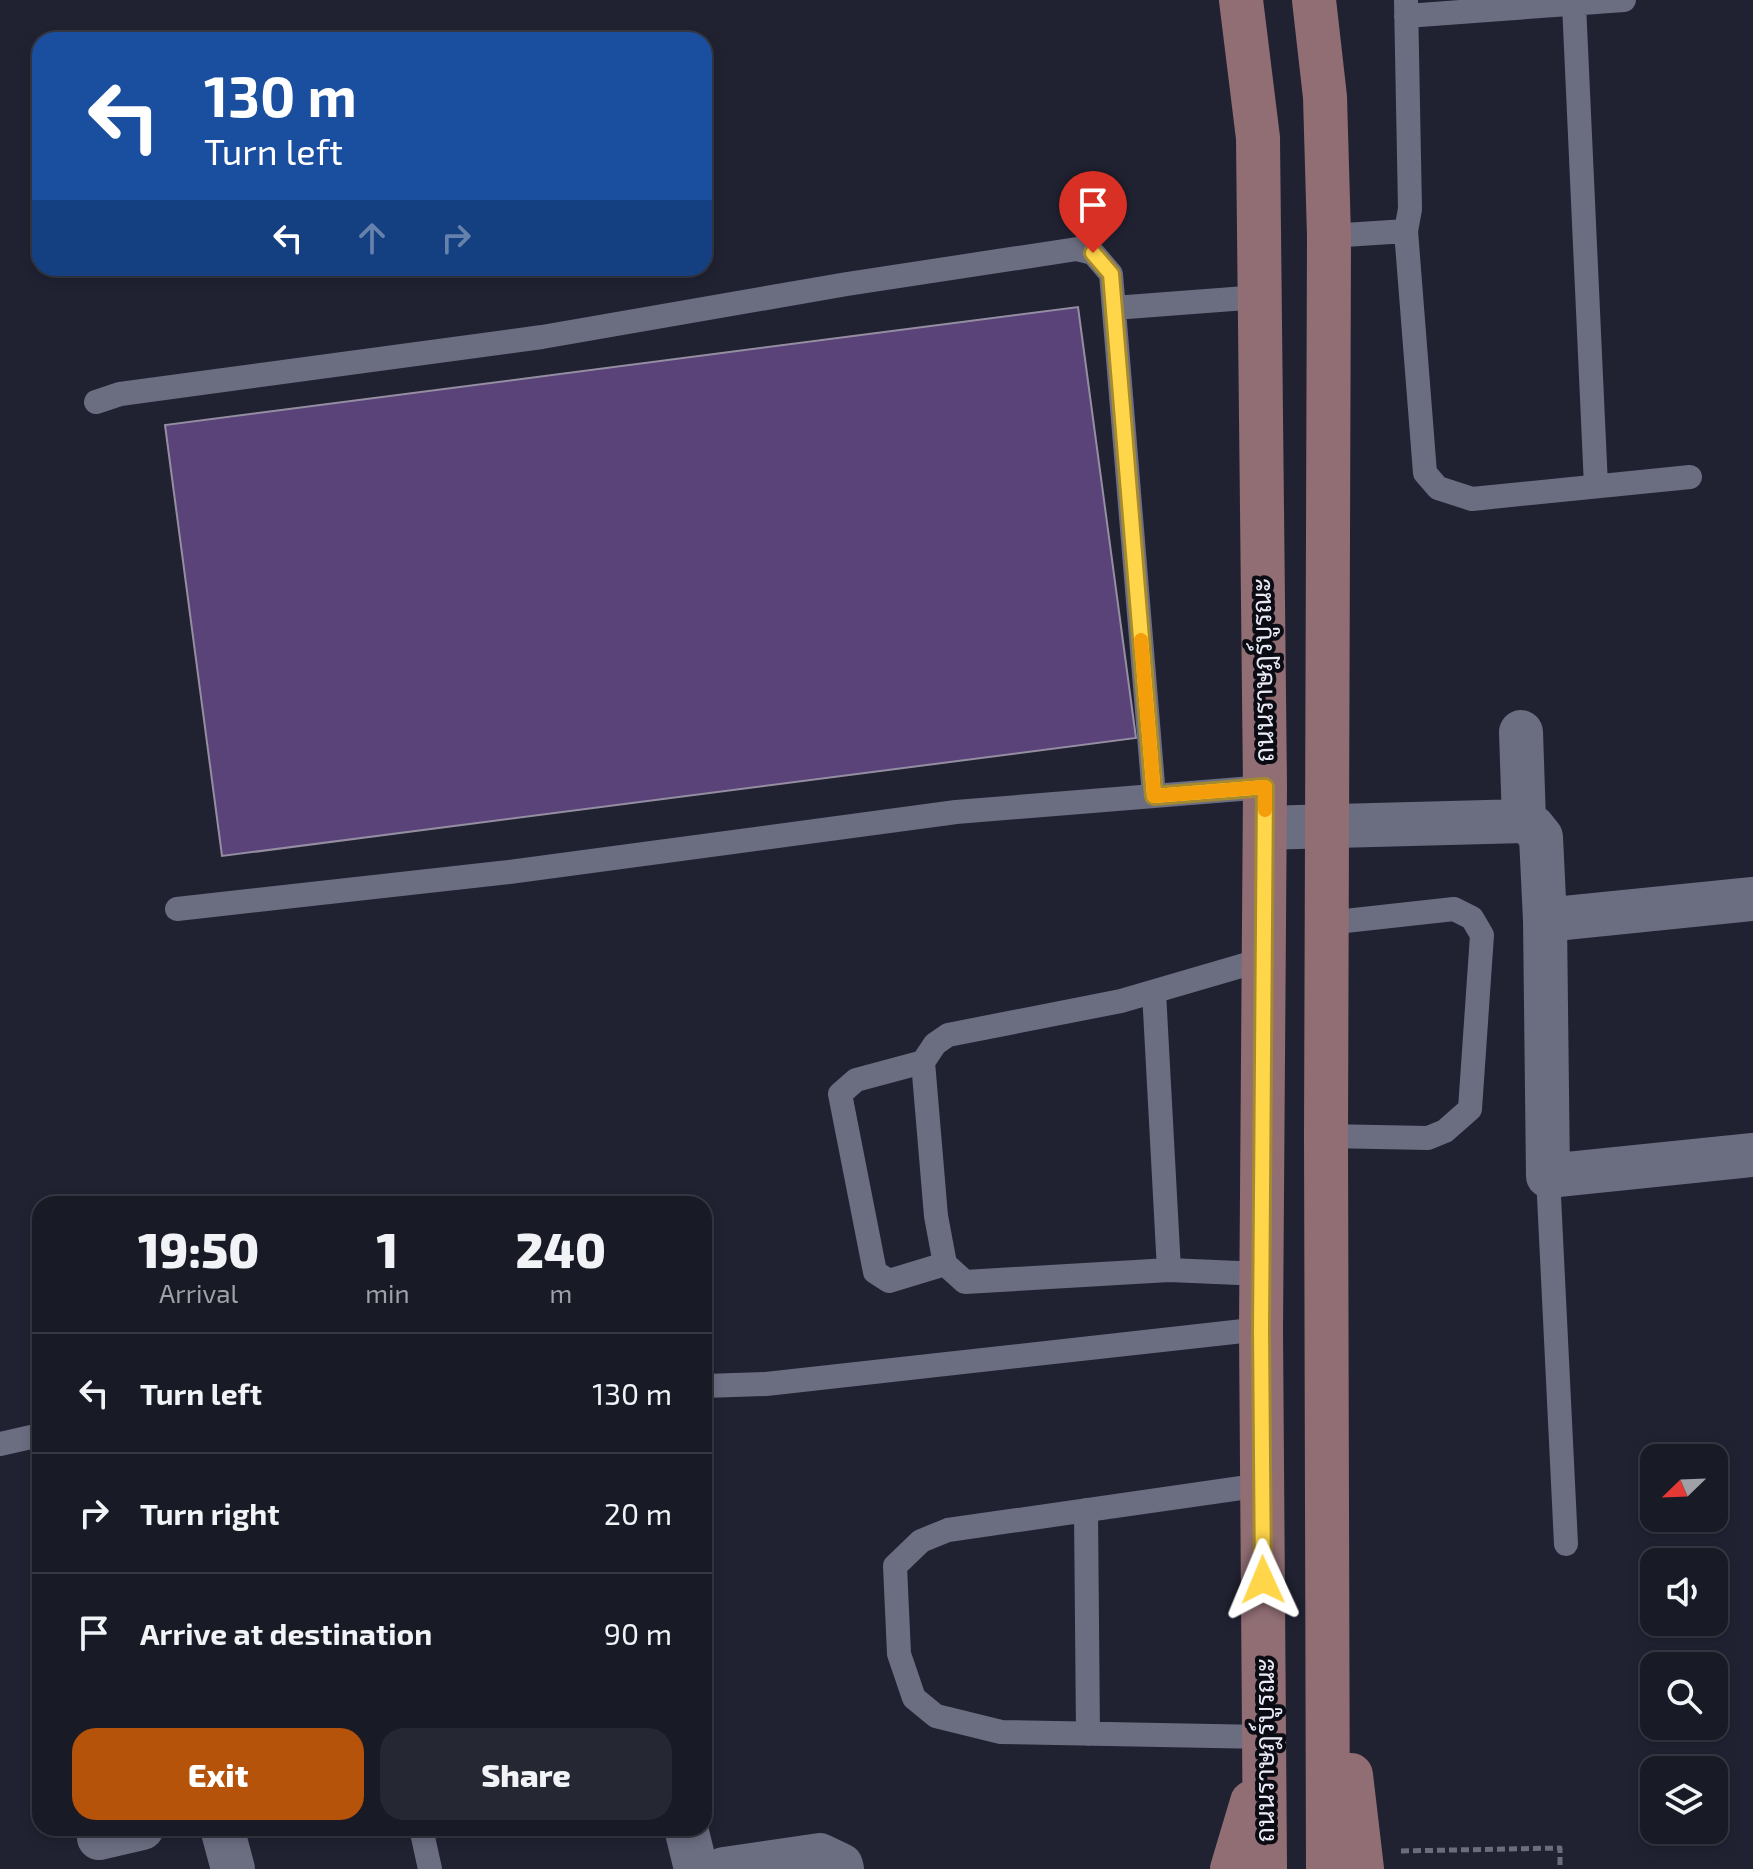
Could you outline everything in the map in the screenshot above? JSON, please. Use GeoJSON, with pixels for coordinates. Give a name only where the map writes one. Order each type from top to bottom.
{"type":"FeatureCollection","features":[{"type":"Feature","properties":{"kind":"main road","name":"ถนนราษฎร์บูรณะ"},"geometry":{"type":"LineString","coordinates":[[1241,0],[1258,138],[1265,807],[1261,1329],[1265,1869]]}},
{"type":"Feature","properties":{"kind":"main road"},"geometry":{"type":"LineString","coordinates":[[1314,0],[1325,97],[1329,236],[1326,1614],[1350,1863]]}},
{"type":"Feature","properties":{"kind":"main road"},"geometry":{"type":"LineString","coordinates":[[1232,1869],[1265,1749]]}},
{"type":"Feature","properties":{"kind":"street"},"geometry":{"type":"LineString","coordinates":[[1521,732],[1524,821]]}},
{"type":"Feature","properties":{"kind":"street"},"geometry":{"type":"LineString","coordinates":[[1265,807],[1327,825],[1524,821],[1533,827],[1541,837],[1545,920],[1548,1176],[1753,1155]]}},
{"type":"Feature","properties":{"kind":"street"},"geometry":{"type":"LineString","coordinates":[[1545,920],[1753,899]]}},
{"type":"Feature","properties":{"kind":"street"},"geometry":{"type":"LineString","coordinates":[[99,1838],[108,1836]]}},
{"type":"Feature","properties":{"kind":"street"},"geometry":{"type":"LineString","coordinates":[[224,1836],[233,1869]]}},
{"type":"Feature","properties":{"kind":"street"},"geometry":{"type":"LineString","coordinates":[[688,1836],[696,1869]]}},
{"type":"Feature","properties":{"kind":"street"},"geometry":{"type":"LineString","coordinates":[[724,1869],[820,1855],[841,1865],[842,1869]]}},
{"type":"Feature","properties":{"kind":"lane"},"geometry":{"type":"LineString","coordinates":[[1624,0],[1406,8],[1410,209],[1406,231],[1425,473],[1438,488],[1472,499],[1690,477]]}},
{"type":"Feature","properties":{"kind":"lane"},"geometry":{"type":"LineString","coordinates":[[1574,4],[1596,486]]}},
{"type":"Feature","properties":{"kind":"lane"},"geometry":{"type":"LineString","coordinates":[[1329,236],[1406,231]]}},
{"type":"Feature","properties":{"kind":"lane"},"geometry":{"type":"LineString","coordinates":[[96,402],[120,394],[542,337],[847,284],[1077,249],[1093,253],[1111,274],[1154,796]]}},
{"type":"Feature","properties":{"kind":"lane"},"geometry":{"type":"LineString","coordinates":[[1114,308],[1259,297]]}},
{"type":"Feature","properties":{"kind":"lane"},"geometry":{"type":"LineString","coordinates":[[177,909],[509,872],[956,812],[1154,796],[1265,807]]}},
{"type":"Feature","properties":{"kind":"lane"},"geometry":{"type":"LineString","coordinates":[[1326,1136],[1428,1138],[1445,1131],[1470,1109],[1482,935],[1472,918],[1454,909],[1327,923]]}},
{"type":"Feature","properties":{"kind":"lane"},"geometry":{"type":"LineString","coordinates":[[1262,1274],[1169,1270],[965,1282],[945,1264],[936,1216],[923,1062],[935,1044],[948,1035],[1121,1001],[1265,959]]}},
{"type":"Feature","properties":{"kind":"lane"},"geometry":{"type":"LineString","coordinates":[[1154,992],[1169,1270]]}},
{"type":"Feature","properties":{"kind":"lane"},"geometry":{"type":"LineString","coordinates":[[923,1062],[856,1080],[840,1094],[875,1272],[889,1281],[945,1264]]}},
{"type":"Feature","properties":{"kind":"lane"},"geometry":{"type":"LineString","coordinates":[[1548,1176],[1566,1544]]}},
{"type":"Feature","properties":{"kind":"lane"},"geometry":{"type":"LineString","coordinates":[[712,1386],[766,1384],[1261,1329]]}},
{"type":"Feature","properties":{"kind":"lane"},"geometry":{"type":"LineString","coordinates":[[0,1444],[32,1437]]}},
{"type":"Feature","properties":{"kind":"lane"},"geometry":{"type":"LineString","coordinates":[[1262,1485],[948,1530],[921,1541],[895,1566],[899,1654],[914,1698],[936,1716],[1001,1732],[1088,1734],[1265,1749]]}},
{"type":"Feature","properties":{"kind":"lane"},"geometry":{"type":"LineString","coordinates":[[1086,1510],[1088,1734]]}},
{"type":"Feature","properties":{"kind":"lane"},"geometry":{"type":"LineString","coordinates":[[423,1836],[430,1869]]}},
{"type":"Feature","properties":{"kind":"path"},"geometry":{"type":"LineString","coordinates":[[1350,1863],[1560,1848],[1560,1869]]}},
{"type":"Feature","properties":{"kind":"building"},"geometry":{"type":"Polygon","coordinates":[[[1078,307],[1136,738],[222,856],[165,425],[1078,307]]]}},
{"type":"Feature","properties":{"kind":"slow traffic"},"geometry":{"type":"LineString","coordinates":[[1141,640],[1154,796],[1265,787],[1265,810]]}},
{"type":"Feature","properties":{"kind":"route"},"geometry":{"type":"LineString","coordinates":[[1093,253],[1111,274],[1154,796],[1265,787],[1261,1329],[1263,1580]]}}]}
